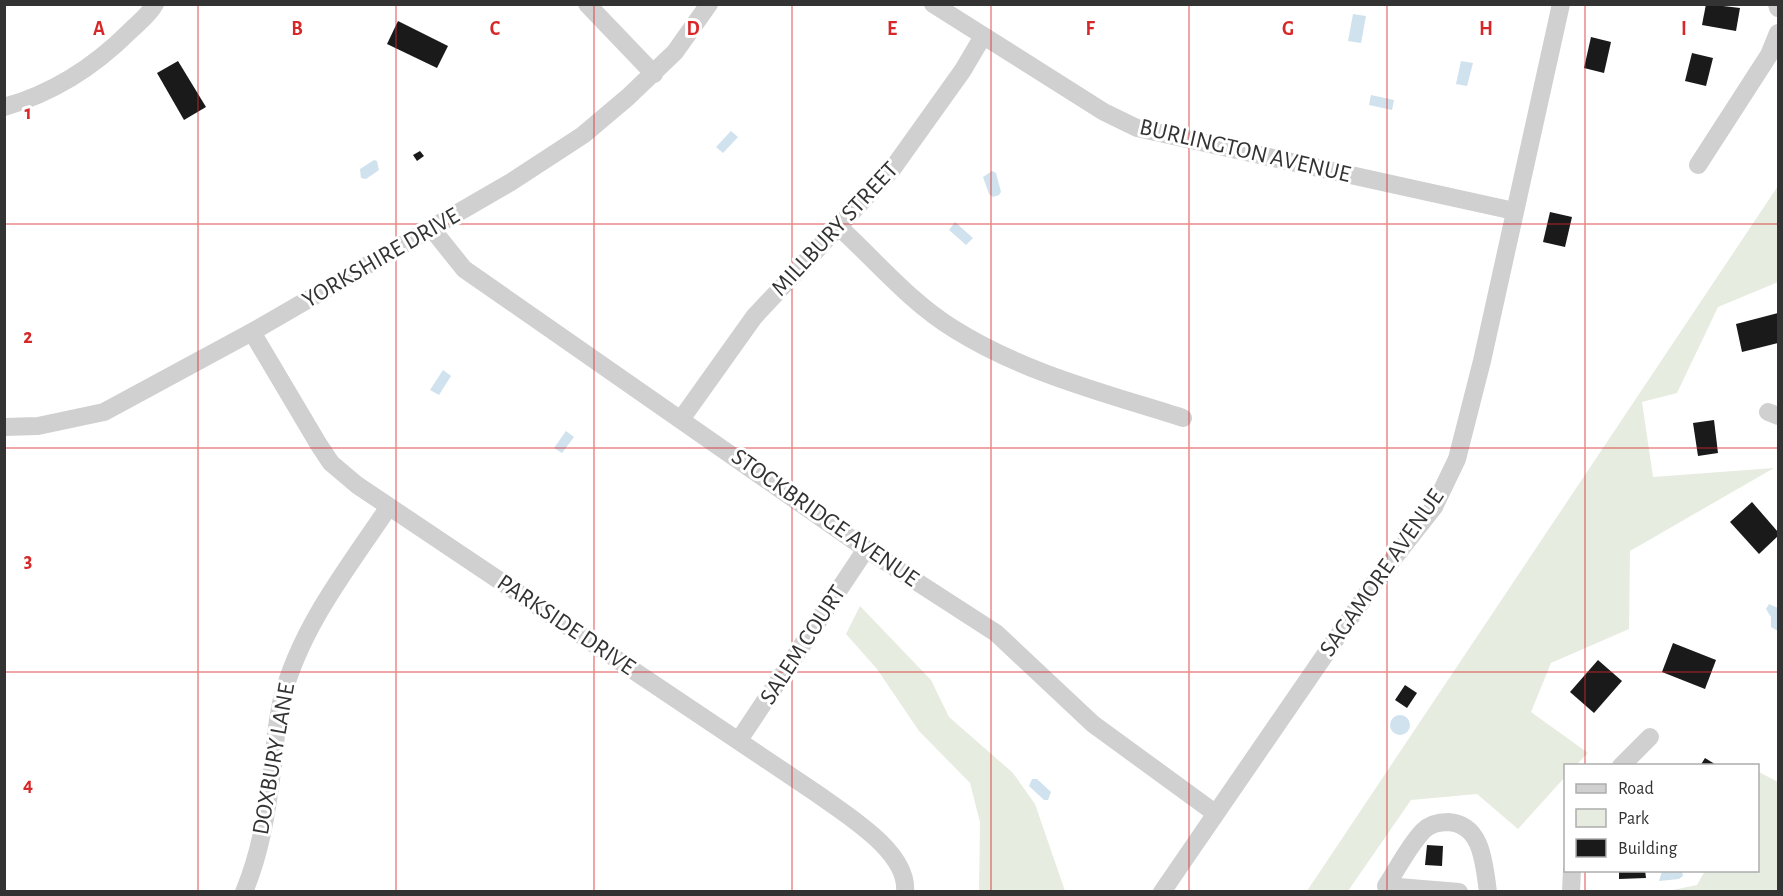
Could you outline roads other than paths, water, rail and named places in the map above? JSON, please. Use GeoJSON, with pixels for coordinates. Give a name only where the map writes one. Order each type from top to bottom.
{"type":"FeatureCollection","features":[{"type":"Feature","properties":{"kind":"street"},"geometry":{"type":"LineString","coordinates":[[4,107],[27,100],[76,77],[110,51],[155,4]]}},
{"type":"Feature","properties":{"kind":"street"},"geometry":{"type":"LineString","coordinates":[[587,4],[654,74]]}},
{"type":"Feature","properties":{"kind":"street","name":"YORKSHIRE DRIVE"},"geometry":{"type":"LineString","coordinates":[[4,428],[38,426],[104,412],[252,332],[511,182],[583,135],[654,74],[675,52],[709,4]]}},
{"type":"Feature","properties":{"kind":"street","name":"BURLINGTON AVENUE"},"geometry":{"type":"LineString","coordinates":[[933,4],[1104,112],[1137,128],[1514,211]]}},
{"type":"Feature","properties":{"kind":"street","name":"SAGAMORE AVENUE"},"geometry":{"type":"LineString","coordinates":[[1162,891],[1375,582],[1434,507],[1457,459],[1482,361],[1561,4]]}},
{"type":"Feature","properties":{"kind":"street"},"geometry":{"type":"LineString","coordinates":[[1698,165],[1769,55],[1779,33]]}},
{"type":"Feature","properties":{"kind":"street","name":"MILLBURY STREET"},"geometry":{"type":"LineString","coordinates":[[682,418],[754,317],[893,168],[963,70],[983,36]]}},
{"type":"Feature","properties":{"kind":"street"},"geometry":{"type":"LineString","coordinates":[[838,227],[917,300],[952,328],[986,348],[1035,370],[1183,418]]}},
{"type":"Feature","properties":{"kind":"street","name":"STOCKBRIDGE AVENUE"},"geometry":{"type":"LineString","coordinates":[[432,229],[464,269],[682,418],[866,549],[996,633],[1093,724],[1215,813]]}},
{"type":"Feature","properties":{"kind":"street","name":"PARKSIDE DRIVE"},"geometry":{"type":"LineString","coordinates":[[252,332],[331,463],[388,508],[739,740],[882,842],[896,862],[905,891]]}},
{"type":"Feature","properties":{"kind":"street","name":"DOXBURY LANE"},"geometry":{"type":"LineString","coordinates":[[244,891],[260,840],[281,702],[289,674],[320,609],[388,508]]}},
{"type":"Feature","properties":{"kind":"street","name":"SALEM COURT"},"geometry":{"type":"LineString","coordinates":[[739,740],[866,549]]}},
{"type":"Feature","properties":{"kind":"street"},"geometry":{"type":"LineString","coordinates":[[1622,764],[1650,737]]}},
{"type":"Feature","properties":{"kind":"street"},"geometry":{"type":"LineString","coordinates":[[1459,891],[1386,886],[1424,830],[1438,822],[1448,822],[1458,823],[1472,832],[1482,853],[1488,891]]}},
{"type":"Feature","properties":{"kind":"street"},"geometry":{"type":"LineString","coordinates":[[1571,891],[1572,872]]}},
{"type":"Feature","properties":{"kind":"water"},"geometry":{"type":"Polygon","coordinates":[[[1353,14],[1366,16],[1361,43],[1348,41],[1353,14]]]}},
{"type":"Feature","properties":{"kind":"water"},"geometry":{"type":"Polygon","coordinates":[[[1461,61],[1473,63],[1467,86],[1456,84],[1461,61]]]}},
{"type":"Feature","properties":{"kind":"water"},"geometry":{"type":"Polygon","coordinates":[[[1371,95],[1394,100],[1392,110],[1369,105],[1371,95]]]}},
{"type":"Feature","properties":{"kind":"water"},"geometry":{"type":"Polygon","coordinates":[[[731,131],[738,137],[723,153],[716,147],[731,131]]]}},
{"type":"Feature","properties":{"kind":"water"},"geometry":{"type":"Polygon","coordinates":[[[374,160],[377,161],[379,170],[366,179],[361,178],[360,169],[374,160]]]}},
{"type":"Feature","properties":{"kind":"water"},"geometry":{"type":"Polygon","coordinates":[[[992,171],[996,173],[1001,192],[993,197],[989,194],[983,177],[992,171]]]}},
{"type":"Feature","properties":{"kind":"water"},"geometry":{"type":"Polygon","coordinates":[[[955,222],[973,238],[966,245],[949,230],[955,222]]]}},
{"type":"Feature","properties":{"kind":"water"},"geometry":{"type":"Polygon","coordinates":[[[443,370],[451,376],[439,395],[430,390],[443,370]]]}},
{"type":"Feature","properties":{"kind":"water"},"geometry":{"type":"Polygon","coordinates":[[[566,431],[574,437],[562,453],[554,448],[566,431]]]}},
{"type":"Feature","properties":{"kind":"water"},"geometry":{"type":"Polygon","coordinates":[[[1769,604],[1778,608],[1778,631],[1771,627],[1771,617],[1766,609],[1769,604]]]}},
{"type":"Feature","properties":{"kind":"water"},"geometry":{"type":"Polygon","coordinates":[[[1400,715],[1407,718],[1410,725],[1407,732],[1400,735],[1393,732],[1390,725],[1393,718],[1400,715]]]}},
{"type":"Feature","properties":{"kind":"water"},"geometry":{"type":"Polygon","coordinates":[[[1032,779],[1037,779],[1051,792],[1048,800],[1044,800],[1029,786],[1032,779]]]}},
{"type":"Feature","properties":{"kind":"water"},"geometry":{"type":"Polygon","coordinates":[[[1662,872],[1682,872],[1683,876],[1679,879],[1659,881],[1662,872]]]}}]}
